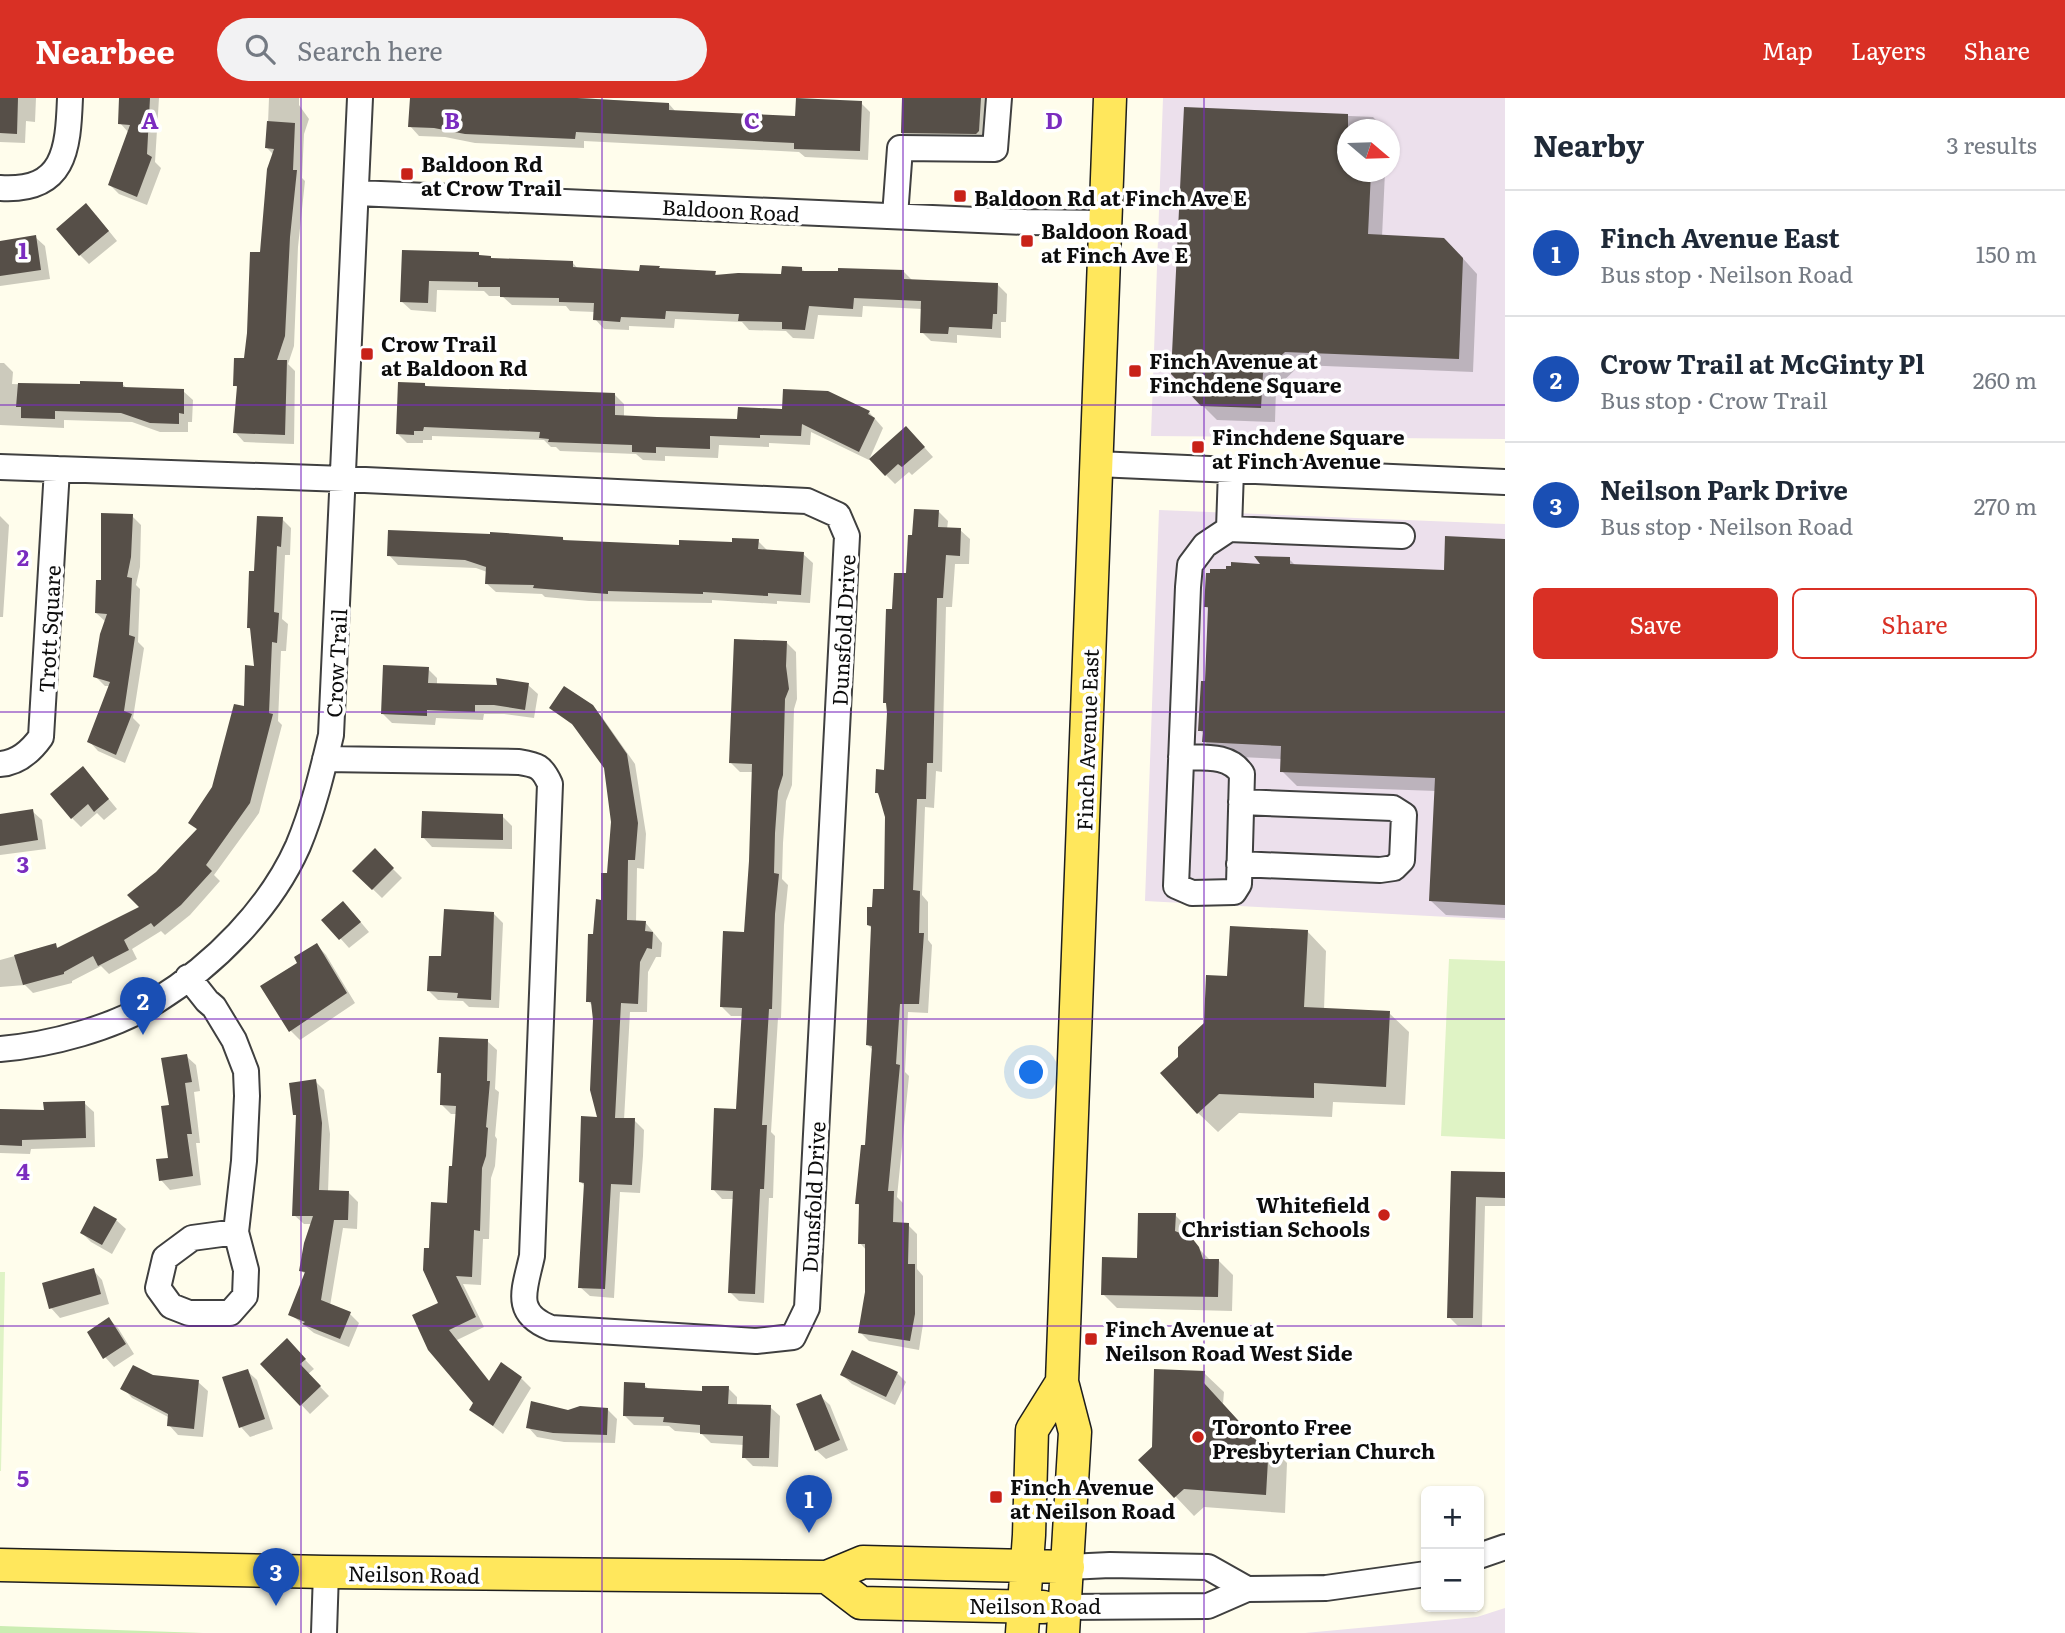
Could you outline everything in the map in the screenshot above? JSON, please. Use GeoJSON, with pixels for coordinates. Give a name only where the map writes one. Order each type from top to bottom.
{"type":"FeatureCollection","features":[{"type":"Feature","properties":{"kind":"main road","name":"Finch Avenue East"},"geometry":{"type":"LineString","coordinates":[[1064,1620],[1075,1432],[1062,1382],[1110,98]]}},
{"type":"Feature","properties":{"kind":"main road","name":"Finch Avenue East"},"geometry":{"type":"LineString","coordinates":[[1022,1620],[1032,1430],[1062,1382]]}},
{"type":"Feature","properties":{"kind":"main road","name":"Neilson Road"},"geometry":{"type":"LineString","coordinates":[[0,1565],[326,1572],[827,1577],[863,1562],[1068,1567]]}},
{"type":"Feature","properties":{"kind":"main road","name":"Neilson Road"},"geometry":{"type":"LineString","coordinates":[[827,1577],[860,1602],[989,1604],[1022,1620],[1064,1620]]}},
{"type":"Feature","properties":{"kind":"street"},"geometry":{"type":"LineString","coordinates":[[0,188],[13,189],[40,181],[55,173],[66,147],[70,98]]}},
{"type":"Feature","properties":{"kind":"street","name":"Crow Trail"},"geometry":{"type":"LineString","coordinates":[[0,1049],[24,1047],[104,1026],[156,1002],[213,956],[260,910],[281,877],[302,835],[316,797],[331,735],[360,98]]}},
{"type":"Feature","properties":{"kind":"street"},"geometry":{"type":"LineString","coordinates":[[895,216],[900,148],[995,149],[999,98]]}},
{"type":"Feature","properties":{"kind":"street","name":"Baldoon Road"},"geometry":{"type":"LineString","coordinates":[[357,193],[1106,223]]}},
{"type":"Feature","properties":{"kind":"street"},"geometry":{"type":"LineString","coordinates":[[1097,464],[1505,482]]}},
{"type":"Feature","properties":{"kind":"street"},"geometry":{"type":"LineString","coordinates":[[0,467],[344,479]]}},
{"type":"Feature","properties":{"kind":"street","name":"Trott Square"},"geometry":{"type":"LineString","coordinates":[[0,764],[20,758],[31,750],[41,737],[57,469]]}},
{"type":"Feature","properties":{"kind":"street"},"geometry":{"type":"LineString","coordinates":[[1228,529],[1231,470]]}},
{"type":"Feature","properties":{"kind":"street","name":"Dunsfold Drive"},"geometry":{"type":"LineString","coordinates":[[325,759],[519,762],[537,765],[550,784],[532,1256],[525,1292],[526,1309],[531,1318],[551,1328],[755,1341],[793,1337],[807,1308],[847,536],[838,515],[807,501],[344,479]]}},
{"type":"Feature","properties":{"kind":"street"},"geometry":{"type":"LineString","coordinates":[[1181,757],[1227,760],[1237,765],[1242,774],[1239,884],[1234,892],[1192,893],[1176,886],[1181,757],[1190,565],[1205,545],[1228,529],[1402,536]]}},
{"type":"Feature","properties":{"kind":"street"},"geometry":{"type":"LineString","coordinates":[[1239,864],[1380,870],[1394,868],[1402,860],[1404,815],[1393,808],[1241,802]]}},
{"type":"Feature","properties":{"kind":"street"},"geometry":{"type":"LineString","coordinates":[[188,977],[206,1001],[214,1007],[234,1040],[246,1071],[244,1161],[236,1232]]}},
{"type":"Feature","properties":{"kind":"street"},"geometry":{"type":"LineString","coordinates":[[1484,1554],[1505,1547]]}},
{"type":"Feature","properties":{"kind":"street","name":"Neilson Road"},"geometry":{"type":"LineString","coordinates":[[1068,1567],[1208,1567],[1247,1589]]}},
{"type":"Feature","properties":{"kind":"street"},"geometry":{"type":"LineString","coordinates":[[324,1633],[326,1572]]}},
{"type":"Feature","properties":{"kind":"street","name":"Neilson Road"},"geometry":{"type":"LineString","coordinates":[[1064,1620],[1208,1606],[1247,1589],[1326,1588],[1421,1575]]}},
{"type":"Feature","properties":{"kind":"shaded area"},"geometry":{"type":"Polygon","coordinates":[[[1163,98],[1505,98],[1505,439],[1151,436],[1163,98]]]}},
{"type":"Feature","properties":{"kind":"shaded area"},"geometry":{"type":"Polygon","coordinates":[[[1159,510],[1505,524],[1505,920],[1145,901],[1159,510]]]}},
{"type":"Feature","properties":{"kind":"shaded area"},"geometry":{"type":"Polygon","coordinates":[[[1505,1608],[1505,1633],[1305,1633],[1477,1617],[1505,1608]]]}},
{"type":"Feature","properties":{"kind":"green space"},"geometry":{"type":"Polygon","coordinates":[[[1449,959],[1505,961],[1505,1139],[1441,1136],[1449,959]]]}},
{"type":"Feature","properties":{"kind":"green space"},"geometry":{"type":"Polygon","coordinates":[[[0,1272],[5,1272],[1,1471],[0,1471],[0,1272]]]}},
{"type":"Feature","properties":{"kind":"green space"},"geometry":{"type":"Polygon","coordinates":[[[0,1626],[203,1633],[0,1633],[0,1626]]]}},
{"type":"Feature","properties":{"kind":"building"},"geometry":{"type":"Polygon","coordinates":[[[0,98],[18,98],[17,134],[0,133],[0,98]]]}},
{"type":"Feature","properties":{"kind":"building"},"geometry":{"type":"Polygon","coordinates":[[[119,98],[150,98],[147,154],[152,157],[137,197],[108,185],[130,125],[118,124],[119,98]]]}},
{"type":"Feature","properties":{"kind":"building"},"geometry":{"type":"Polygon","coordinates":[[[410,98],[577,98],[669,103],[669,110],[795,116],[796,98],[862,101],[860,151],[794,149],[794,143],[576,132],[575,139],[465,134],[434,128],[408,127],[410,98]]]}},
{"type":"Feature","properties":{"kind":"building"},"geometry":{"type":"Polygon","coordinates":[[[902,98],[981,98],[979,131],[976,134],[901,133],[902,98]]]}},
{"type":"Feature","properties":{"kind":"building"},"geometry":{"type":"Polygon","coordinates":[[[1184,107],[1348,114],[1348,119],[1337,119],[1337,182],[1371,182],[1368,234],[1444,238],[1463,258],[1459,359],[1285,352],[1263,373],[1261,408],[1201,406],[1171,374],[1184,107]]]}},
{"type":"Feature","properties":{"kind":"building"},"geometry":{"type":"Polygon","coordinates":[[[267,121],[295,123],[293,170],[297,170],[290,237],[285,336],[277,360],[287,360],[285,435],[233,433],[237,386],[233,386],[234,358],[244,358],[250,252],[260,252],[267,169],[274,149],[265,148],[267,121]]]}},
{"type":"Feature","properties":{"kind":"building"},"geometry":{"type":"Polygon","coordinates":[[[86,203],[109,231],[79,256],[56,229],[86,203]]]}},
{"type":"Feature","properties":{"kind":"building"},"geometry":{"type":"Polygon","coordinates":[[[36,235],[41,270],[0,276],[0,241],[36,235]]]}},
{"type":"Feature","properties":{"kind":"building"},"geometry":{"type":"Polygon","coordinates":[[[402,250],[479,252],[479,255],[491,258],[573,261],[573,267],[639,271],[640,265],[660,266],[659,268],[716,271],[715,275],[781,274],[782,266],[802,267],[802,271],[838,271],[838,268],[904,270],[904,279],[998,283],[997,314],[993,314],[992,329],[949,327],[948,334],[920,333],[921,301],[854,298],[853,309],[809,306],[805,330],[782,329],[782,322],[738,321],[739,314],[666,311],[665,319],[621,317],[620,322],[593,320],[594,303],[559,302],[559,298],[500,297],[500,287],[478,287],[478,282],[429,281],[428,303],[400,302],[402,250]]]}},
{"type":"Feature","properties":{"kind":"building"},"geometry":{"type":"Polygon","coordinates":[[[80,381],[123,382],[123,387],[184,389],[184,414],[179,413],[179,424],[150,423],[121,413],[55,411],[55,419],[21,418],[21,407],[16,407],[18,383],[80,384],[80,381]]]}},
{"type":"Feature","properties":{"kind":"building"},"geometry":{"type":"Polygon","coordinates":[[[398,382],[425,383],[425,386],[615,393],[615,415],[737,419],[738,407],[782,409],[783,389],[828,391],[870,411],[868,414],[875,418],[859,452],[802,424],[801,436],[710,436],[710,449],[656,447],[656,453],[632,452],[632,445],[548,442],[549,439],[539,438],[540,432],[424,427],[423,431],[414,431],[414,435],[396,434],[398,382]]]}},
{"type":"Feature","properties":{"kind":"building"},"geometry":{"type":"Polygon","coordinates":[[[906,426],[925,447],[902,467],[898,464],[885,476],[869,459],[906,426]]]}},
{"type":"Feature","properties":{"kind":"building"},"geometry":{"type":"Polygon","coordinates":[[[914,509],[939,510],[938,527],[961,528],[960,556],[946,555],[943,598],[937,598],[933,763],[927,763],[926,799],[917,799],[913,890],[920,891],[919,933],[924,933],[919,1004],[900,1004],[896,1064],[900,1065],[888,1191],[894,1191],[893,1222],[909,1223],[908,1264],[915,1264],[915,1314],[910,1341],[858,1333],[865,1292],[865,1244],[858,1244],[859,1204],[855,1204],[861,1145],[865,1145],[872,1046],[866,1045],[871,926],[867,925],[867,907],[872,907],[873,889],[884,889],[885,817],[878,793],[875,793],[876,769],[884,770],[887,713],[886,703],[883,703],[886,609],[892,609],[894,573],[906,573],[908,535],[912,535],[914,509]]]}},
{"type":"Feature","properties":{"kind":"building"},"geometry":{"type":"Polygon","coordinates":[[[101,513],[133,514],[127,577],[132,578],[129,635],[135,637],[124,711],[132,714],[116,755],[87,742],[110,682],[93,677],[100,634],[107,614],[95,613],[96,580],[101,580],[101,513]]]}},
{"type":"Feature","properties":{"kind":"building"},"geometry":{"type":"Polygon","coordinates":[[[257,516],[283,517],[281,547],[277,546],[274,612],[279,613],[277,643],[272,642],[269,713],[273,714],[250,803],[206,865],[212,871],[181,905],[154,927],[151,923],[124,940],[129,950],[98,966],[93,956],[64,974],[23,985],[14,955],[56,943],[57,948],[139,907],[127,895],[156,872],[197,829],[188,823],[212,787],[234,704],[244,706],[245,665],[254,666],[250,628],[247,628],[249,571],[254,571],[257,516]]]}},
{"type":"Feature","properties":{"kind":"building"},"geometry":{"type":"Polygon","coordinates":[[[388,530],[490,532],[563,537],[563,540],[679,545],[679,540],[732,542],[732,538],[759,539],[758,549],[804,552],[801,595],[608,591],[608,594],[533,588],[534,585],[485,584],[486,567],[465,560],[387,556],[388,530]]]}},
{"type":"Feature","properties":{"kind":"building"},"geometry":{"type":"Polygon","coordinates":[[[1445,536],[1505,539],[1505,905],[1429,901],[1435,778],[1280,772],[1281,746],[1202,742],[1203,731],[1198,731],[1201,681],[1205,681],[1208,607],[1204,607],[1206,573],[1210,573],[1210,569],[1226,569],[1226,566],[1231,566],[1231,562],[1260,564],[1254,556],[1290,557],[1290,564],[1444,570],[1445,536]]]}},
{"type":"Feature","properties":{"kind":"building"},"geometry":{"type":"Polygon","coordinates":[[[734,639],[787,641],[789,689],[785,699],[783,775],[778,791],[775,833],[774,873],[779,874],[772,1009],[769,1009],[762,1125],[767,1125],[764,1189],[760,1189],[755,1294],[728,1293],[733,1191],[711,1190],[714,1108],[736,1109],[742,1008],[720,1007],[723,931],[744,932],[749,861],[752,764],[729,763],[734,639]]]}},
{"type":"Feature","properties":{"kind":"building"},"geometry":{"type":"Polygon","coordinates":[[[383,665],[429,667],[428,683],[497,685],[496,678],[529,683],[525,710],[475,705],[475,712],[427,710],[427,716],[381,714],[383,665]]]}},
{"type":"Feature","properties":{"kind":"building"},"geometry":{"type":"Polygon","coordinates":[[[564,686],[593,705],[627,754],[638,823],[635,860],[628,860],[627,920],[646,921],[645,931],[653,932],[652,949],[647,948],[640,962],[638,1004],[621,1003],[615,1118],[635,1118],[632,1185],[611,1184],[605,1289],[578,1288],[584,1183],[579,1182],[581,1116],[597,1117],[590,1090],[593,1020],[591,1002],[586,1002],[588,934],[593,934],[596,899],[601,900],[601,873],[607,873],[611,822],[604,768],[572,724],[549,708],[564,686]]]}},
{"type":"Feature","properties":{"kind":"building"},"geometry":{"type":"Polygon","coordinates":[[[83,766],[109,799],[94,812],[88,804],[71,819],[50,794],[83,766]]]}},
{"type":"Feature","properties":{"kind":"building"},"geometry":{"type":"Polygon","coordinates":[[[33,809],[38,840],[0,846],[0,814],[33,809]]]}},
{"type":"Feature","properties":{"kind":"building"},"geometry":{"type":"Polygon","coordinates":[[[422,811],[503,814],[503,840],[421,838],[422,811]]]}},
{"type":"Feature","properties":{"kind":"building"},"geometry":{"type":"Polygon","coordinates":[[[375,848],[394,868],[372,890],[352,871],[375,848]]]}},
{"type":"Feature","properties":{"kind":"building"},"geometry":{"type":"Polygon","coordinates":[[[343,901],[361,922],[339,940],[321,920],[343,901]]]}},
{"type":"Feature","properties":{"kind":"building"},"geometry":{"type":"Polygon","coordinates":[[[444,909],[494,912],[491,1000],[457,998],[458,993],[427,991],[429,956],[441,956],[444,909]]]}},
{"type":"Feature","properties":{"kind":"building"},"geometry":{"type":"Polygon","coordinates":[[[1230,926],[1308,930],[1304,1007],[1390,1011],[1386,1087],[1314,1083],[1314,1098],[1219,1094],[1197,1114],[1160,1073],[1178,1057],[1178,1047],[1204,1023],[1206,975],[1227,976],[1230,926]]]}},
{"type":"Feature","properties":{"kind":"building"},"geometry":{"type":"Polygon","coordinates":[[[317,943],[347,993],[289,1032],[260,986],[297,963],[294,957],[317,943]]]}},
{"type":"Feature","properties":{"kind":"building"},"geometry":{"type":"Polygon","coordinates":[[[439,1037],[488,1039],[487,1081],[490,1081],[486,1156],[482,1168],[480,1231],[474,1230],[472,1277],[456,1276],[476,1317],[449,1330],[489,1381],[501,1362],[522,1377],[493,1426],[469,1410],[473,1403],[428,1350],[412,1315],[438,1303],[423,1270],[424,1248],[429,1248],[431,1202],[447,1203],[449,1166],[452,1166],[456,1106],[440,1105],[441,1073],[437,1073],[439,1037]]]}},
{"type":"Feature","properties":{"kind":"building"},"geometry":{"type":"Polygon","coordinates":[[[187,1054],[192,1082],[185,1083],[192,1134],[187,1134],[193,1176],[159,1181],[156,1159],[168,1158],[161,1106],[169,1105],[161,1058],[187,1054]]]}},
{"type":"Feature","properties":{"kind":"building"},"geometry":{"type":"Polygon","coordinates":[[[316,1079],[322,1123],[319,1190],[349,1191],[348,1220],[334,1220],[321,1300],[351,1312],[340,1339],[302,1324],[305,1322],[288,1315],[305,1272],[299,1271],[313,1216],[292,1216],[296,1115],[293,1115],[289,1083],[316,1079]]]}},
{"type":"Feature","properties":{"kind":"building"},"geometry":{"type":"Polygon","coordinates":[[[85,1101],[86,1138],[22,1140],[22,1146],[0,1145],[0,1109],[44,1110],[43,1102],[85,1101]]]}},
{"type":"Feature","properties":{"kind":"building"},"geometry":{"type":"Polygon","coordinates":[[[1451,1171],[1505,1172],[1505,1198],[1476,1197],[1473,1318],[1447,1318],[1451,1171]]]}},
{"type":"Feature","properties":{"kind":"building"},"geometry":{"type":"Polygon","coordinates":[[[94,1206],[117,1219],[102,1245],[80,1233],[94,1206]]]}},
{"type":"Feature","properties":{"kind":"building"},"geometry":{"type":"Polygon","coordinates":[[[1138,1213],[1176,1213],[1175,1231],[1192,1238],[1203,1259],[1219,1259],[1218,1297],[1101,1295],[1102,1257],[1137,1258],[1138,1213]]]}},
{"type":"Feature","properties":{"kind":"building"},"geometry":{"type":"Polygon","coordinates":[[[94,1268],[101,1294],[49,1309],[42,1283],[94,1268]]]}},
{"type":"Feature","properties":{"kind":"building"},"geometry":{"type":"Polygon","coordinates":[[[109,1317],[126,1344],[103,1359],[87,1332],[109,1317]]]}},
{"type":"Feature","properties":{"kind":"building"},"geometry":{"type":"Polygon","coordinates":[[[287,1338],[306,1359],[300,1364],[321,1386],[300,1406],[260,1364],[287,1338]]]}},
{"type":"Feature","properties":{"kind":"building"},"geometry":{"type":"Polygon","coordinates":[[[852,1350],[898,1372],[886,1397],[840,1375],[852,1350]]]}},
{"type":"Feature","properties":{"kind":"building"},"geometry":{"type":"Polygon","coordinates":[[[133,1365],[153,1375],[199,1380],[194,1429],[167,1426],[168,1414],[120,1389],[133,1365]]]}},
{"type":"Feature","properties":{"kind":"building"},"geometry":{"type":"Polygon","coordinates":[[[248,1369],[265,1419],[239,1428],[222,1377],[248,1369]]]}},
{"type":"Feature","properties":{"kind":"building","name":"Toronto Free Presbyterian Church"},"geometry":{"type":"Polygon","coordinates":[[[1154,1369],[1205,1371],[1204,1383],[1257,1441],[1269,1442],[1266,1495],[1184,1489],[1174,1498],[1138,1460],[1152,1447],[1154,1369]]]}},
{"type":"Feature","properties":{"kind":"building"},"geometry":{"type":"Polygon","coordinates":[[[624,1382],[645,1383],[645,1388],[702,1391],[702,1386],[729,1386],[728,1404],[771,1405],[769,1458],[742,1458],[743,1436],[700,1434],[700,1425],[663,1422],[664,1417],[623,1416],[624,1382]]]}},
{"type":"Feature","properties":{"kind":"building"},"geometry":{"type":"Polygon","coordinates":[[[821,1394],[840,1440],[815,1451],[796,1404],[821,1394]]]}},
{"type":"Feature","properties":{"kind":"building"},"geometry":{"type":"Polygon","coordinates":[[[531,1401],[568,1410],[580,1406],[608,1408],[607,1435],[553,1433],[526,1428],[531,1401]]]}},
{"type":"Feature","properties":{"kind":"place","name":"Baldoon Rd at Crow Trail"},"geometry":{"type":"Point","coordinates":[407,174]}},
{"type":"Feature","properties":{"kind":"place","name":"Baldoon Rd at Finch Ave E"},"geometry":{"type":"Point","coordinates":[960,196]}},
{"type":"Feature","properties":{"kind":"place","name":"Baldoon Road at Finch Ave E"},"geometry":{"type":"Point","coordinates":[1027,241]}},
{"type":"Feature","properties":{"kind":"place","name":"Crow Trail at Baldoon Rd"},"geometry":{"type":"Point","coordinates":[367,354]}},
{"type":"Feature","properties":{"kind":"place","name":"Finch Avenue at Finchdene Square"},"geometry":{"type":"Point","coordinates":[1135,371]}},
{"type":"Feature","properties":{"kind":"place","name":"Finchdene Square at Finch Avenue"},"geometry":{"type":"Point","coordinates":[1198,447]}},
{"type":"Feature","properties":{"kind":"place","name":"Crow Trail at McGinty Pl"},"geometry":{"type":"Point","coordinates":[143,1035]}},
{"type":"Feature","properties":{"kind":"place","name":"Whitefield Christian Schools"},"geometry":{"type":"Point","coordinates":[1384,1215]}},
{"type":"Feature","properties":{"kind":"place","name":"Finch Avenue at Neilson Road West Side"},"geometry":{"type":"Point","coordinates":[1091,1339]}},
{"type":"Feature","properties":{"kind":"place","name":"Toronto Free Presbyterian Church"},"geometry":{"type":"Point","coordinates":[1198,1437]}},
{"type":"Feature","properties":{"kind":"place","name":"Finch Avenue at Neilson Road"},"geometry":{"type":"Point","coordinates":[996,1497]}},
{"type":"Feature","properties":{"kind":"place","name":"Finch Avenue East"},"geometry":{"type":"Point","coordinates":[809,1533]}},
{"type":"Feature","properties":{"kind":"place","name":"Neilson Park Drive"},"geometry":{"type":"Point","coordinates":[276,1606]}}]}
